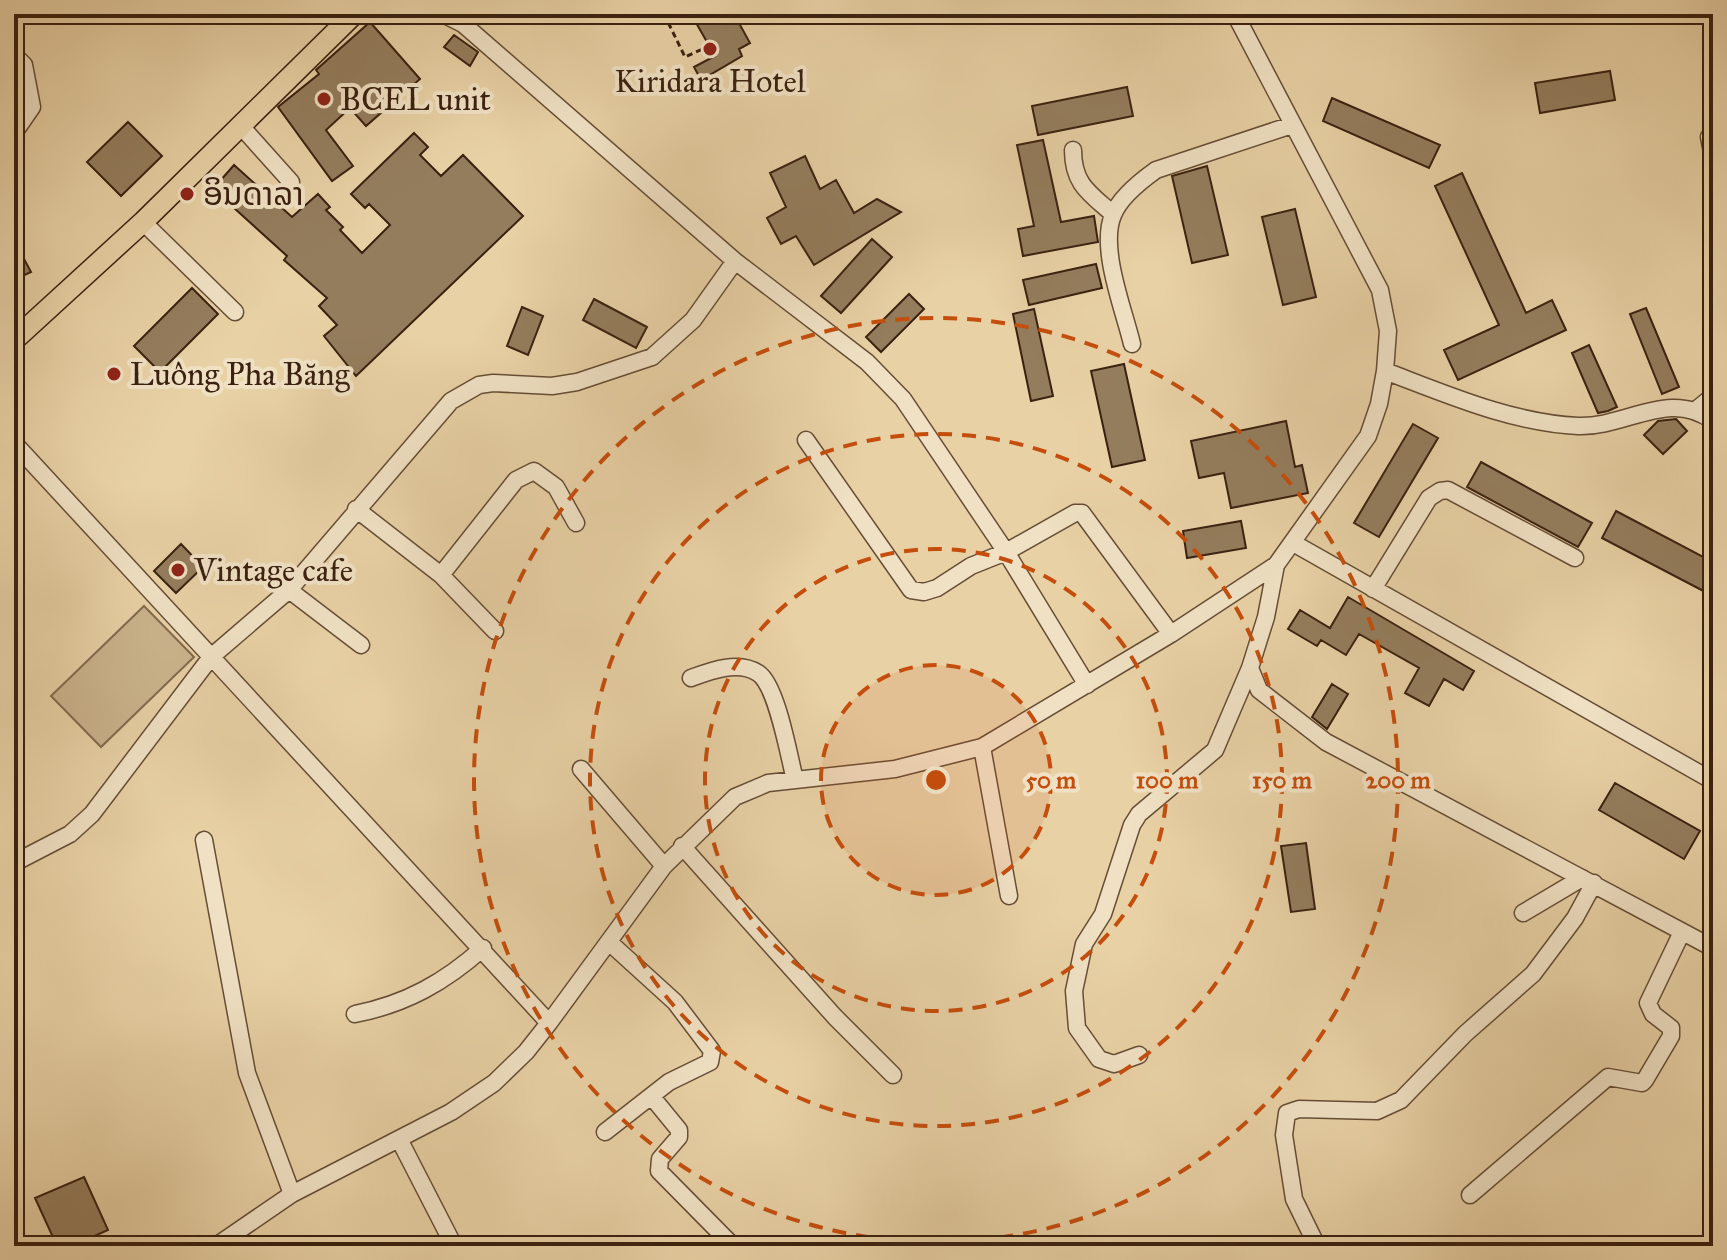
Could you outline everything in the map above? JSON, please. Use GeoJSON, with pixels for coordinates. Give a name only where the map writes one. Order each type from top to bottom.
{"type":"FeatureCollection","features":[{"type":"Feature","properties":{"kind":"main road"},"geometry":{"type":"LineString","coordinates":[[14,340],[143,222],[354,14]]}},
{"type":"Feature","properties":{"kind":"street"},"geometry":{"type":"LineString","coordinates":[[443,14],[463,24],[735,261],[867,362],[903,399],[1006,552],[1087,685]]}},
{"type":"Feature","properties":{"kind":"street"},"geometry":{"type":"LineString","coordinates":[[216,1246],[292,1194],[451,1112],[494,1083],[526,1052],[549,1023],[664,866],[735,797],[768,783],[895,769],[982,747],[1171,634],[1276,565],[1295,544],[1368,436],[1379,404],[1388,331],[1380,290],[1235,14]]}},
{"type":"Feature","properties":{"kind":"street"},"geometry":{"type":"LineString","coordinates":[[14,55],[24,65],[32,107],[14,133]]}},
{"type":"Feature","properties":{"kind":"street"},"geometry":{"type":"LineString","coordinates":[[240,125],[291,182]]}},
{"type":"Feature","properties":{"kind":"street"},"geometry":{"type":"LineString","coordinates":[[1132,344],[1109,251],[1113,214],[1139,182],[1156,170],[1292,125]]}},
{"type":"Feature","properties":{"kind":"street"},"geometry":{"type":"LineString","coordinates":[[1709,137],[1713,157]]}},
{"type":"Feature","properties":{"kind":"street"},"geometry":{"type":"LineString","coordinates":[[1073,150],[1073,172],[1089,193],[1113,214]]}},
{"type":"Feature","properties":{"kind":"street"},"geometry":{"type":"LineString","coordinates":[[143,222],[235,312]]}},
{"type":"Feature","properties":{"kind":"street"},"geometry":{"type":"LineString","coordinates":[[14,863],[70,834],[92,814],[211,657],[289,590],[356,509],[461,393],[493,383],[532,387],[577,382],[652,357],[693,320],[735,261]]}},
{"type":"Feature","properties":{"kind":"street"},"geometry":{"type":"LineString","coordinates":[[1385,371],[1514,415],[1578,426],[1603,424],[1660,407],[1696,410],[1713,421]]}},
{"type":"Feature","properties":{"kind":"street"},"geometry":{"type":"LineString","coordinates":[[1696,410],[1713,396]]}},
{"type":"Feature","properties":{"kind":"street"},"geometry":{"type":"LineString","coordinates":[[806,440],[911,590],[924,592],[937,588],[971,566],[1006,552],[1075,513],[1082,513],[1171,634]]}},
{"type":"Feature","properties":{"kind":"street"},"geometry":{"type":"LineString","coordinates":[[14,443],[549,1023]]}},
{"type":"Feature","properties":{"kind":"street"},"geometry":{"type":"LineString","coordinates":[[441,575],[516,480],[534,471],[556,487],[576,523]]}},
{"type":"Feature","properties":{"kind":"street"},"geometry":{"type":"LineString","coordinates":[[1373,589],[1429,498],[1440,491],[1448,490],[1575,558]]}},
{"type":"Feature","properties":{"kind":"street"},"geometry":{"type":"LineString","coordinates":[[356,509],[441,575],[495,631]]}},
{"type":"Feature","properties":{"kind":"street"},"geometry":{"type":"LineString","coordinates":[[1295,544],[1713,781]]}},
{"type":"Feature","properties":{"kind":"street"},"geometry":{"type":"LineString","coordinates":[[1139,1055],[1114,1064],[1099,1059],[1077,1028],[1074,991],[1084,944],[1103,914],[1132,825],[1139,814],[1215,750],[1250,668],[1266,617],[1276,565]]}},
{"type":"Feature","properties":{"kind":"street"},"geometry":{"type":"LineString","coordinates":[[289,590],[361,645]]}},
{"type":"Feature","properties":{"kind":"street"},"geometry":{"type":"LineString","coordinates":[[691,678],[722,667],[755,670],[763,677],[775,705],[795,780]]}},
{"type":"Feature","properties":{"kind":"street"},"geometry":{"type":"LineString","coordinates":[[1250,668],[1259,690],[1326,742],[1681,934],[1713,948]]}},
{"type":"Feature","properties":{"kind":"street"},"geometry":{"type":"LineString","coordinates":[[982,747],[1009,896]]}},
{"type":"Feature","properties":{"kind":"street"},"geometry":{"type":"LineString","coordinates":[[581,769],[664,866]]}},
{"type":"Feature","properties":{"kind":"street"},"geometry":{"type":"LineString","coordinates":[[204,840],[247,1073],[292,1194]]}},
{"type":"Feature","properties":{"kind":"street"},"geometry":{"type":"LineString","coordinates":[[682,846],[835,1017],[893,1075]]}},
{"type":"Feature","properties":{"kind":"street"},"geometry":{"type":"LineString","coordinates":[[1523,913],[1588,881]]}},
{"type":"Feature","properties":{"kind":"street"},"geometry":{"type":"LineString","coordinates":[[1317,1246],[1294,1199],[1284,1135],[1287,1113],[1299,1109],[1377,1111],[1401,1100],[1465,1034],[1533,974],[1575,918],[1588,881]]}},
{"type":"Feature","properties":{"kind":"street"},"geometry":{"type":"LineString","coordinates":[[1470,1195],[1608,1077],[1642,1083],[1645,1080],[1671,1036],[1671,1028],[1653,1014],[1648,1003],[1681,934]]}},
{"type":"Feature","properties":{"kind":"street"},"geometry":{"type":"LineString","coordinates":[[605,1132],[669,1082],[710,1062],[712,1051],[675,1002],[609,942]]}},
{"type":"Feature","properties":{"kind":"street"},"geometry":{"type":"LineString","coordinates":[[355,1014],[427,991],[453,975],[483,948]]}},
{"type":"Feature","properties":{"kind":"street"},"geometry":{"type":"LineString","coordinates":[[652,1097],[679,1130],[679,1137],[660,1159],[659,1171],[733,1246]]}},
{"type":"Feature","properties":{"kind":"street"},"geometry":{"type":"LineString","coordinates":[[399,1139],[454,1246]]}},
{"type":"Feature","properties":{"kind":"path"},"geometry":{"type":"LineString","coordinates":[[664,14],[685,57],[707,47]]}},
{"type":"Feature","properties":{"kind":"shaded area"},"geometry":{"type":"Polygon","coordinates":[[[144,606],[194,657],[101,747],[51,696],[144,606]]]}},
{"type":"Feature","properties":{"kind":"building"},"geometry":{"type":"Polygon","coordinates":[[[691,14],[734,14],[750,43],[739,49],[742,56],[701,80],[694,67],[715,56],[691,14]]]}},
{"type":"Feature","properties":{"kind":"building"},"geometry":{"type":"Polygon","coordinates":[[[370,22],[420,79],[366,126],[350,108],[326,130],[353,166],[332,181],[278,107],[319,74],[316,70],[370,22]]]}},
{"type":"Feature","properties":{"kind":"building"},"geometry":{"type":"Polygon","coordinates":[[[454,35],[478,52],[470,66],[444,47],[454,35]]]}},
{"type":"Feature","properties":{"kind":"building"},"geometry":{"type":"Polygon","coordinates":[[[1610,71],[1615,100],[1540,113],[1535,83],[1610,71]]]}},
{"type":"Feature","properties":{"kind":"building"},"geometry":{"type":"Polygon","coordinates":[[[1127,87],[1133,116],[1038,135],[1032,106],[1127,87]]]}},
{"type":"Feature","properties":{"kind":"building"},"geometry":{"type":"Polygon","coordinates":[[[1332,98],[1440,145],[1429,168],[1323,121],[1332,98]]]}},
{"type":"Feature","properties":{"kind":"building"},"geometry":{"type":"Polygon","coordinates":[[[128,122],[162,156],[121,196],[87,162],[128,122]]]}},
{"type":"Feature","properties":{"kind":"building"},"geometry":{"type":"Polygon","coordinates":[[[414,133],[428,147],[420,155],[441,176],[463,155],[523,216],[356,376],[324,336],[337,325],[319,306],[327,298],[284,260],[287,256],[213,189],[234,165],[292,217],[318,194],[330,207],[326,210],[343,227],[340,230],[362,253],[390,225],[369,204],[365,208],[351,194],[414,133]]]}},
{"type":"Feature","properties":{"kind":"building"},"geometry":{"type":"Polygon","coordinates":[[[1043,140],[1061,222],[1094,216],[1098,242],[1023,256],[1018,229],[1034,226],[1017,145],[1043,140]]]}},
{"type":"Feature","properties":{"kind":"building"},"geometry":{"type":"Polygon","coordinates":[[[805,156],[820,189],[836,180],[854,213],[877,199],[901,212],[814,265],[796,236],[781,244],[767,218],[786,207],[770,173],[805,156]]]}},
{"type":"Feature","properties":{"kind":"building"},"geometry":{"type":"Polygon","coordinates":[[[1207,166],[1228,255],[1192,263],[1172,176],[1207,166]]]}},
{"type":"Feature","properties":{"kind":"building"},"geometry":{"type":"Polygon","coordinates":[[[1462,173],[1526,313],[1552,300],[1566,330],[1458,380],[1444,350],[1499,325],[1435,186],[1462,173]]]}},
{"type":"Feature","properties":{"kind":"building"},"geometry":{"type":"Polygon","coordinates":[[[1295,209],[1316,297],[1283,305],[1262,217],[1295,209]]]}},
{"type":"Feature","properties":{"kind":"building"},"geometry":{"type":"Polygon","coordinates":[[[872,239],[892,257],[841,313],[821,296],[872,239]]]}},
{"type":"Feature","properties":{"kind":"building"},"geometry":{"type":"Polygon","coordinates":[[[14,240],[31,272],[14,280],[14,240]]]}},
{"type":"Feature","properties":{"kind":"building"},"geometry":{"type":"Polygon","coordinates":[[[1096,264],[1102,288],[1029,305],[1023,280],[1096,264]]]}},
{"type":"Feature","properties":{"kind":"building"},"geometry":{"type":"Polygon","coordinates":[[[192,288],[218,314],[160,372],[134,346],[192,288]]]}},
{"type":"Feature","properties":{"kind":"building"},"geometry":{"type":"Polygon","coordinates":[[[909,294],[924,309],[881,352],[866,337],[909,294]]]}},
{"type":"Feature","properties":{"kind":"building"},"geometry":{"type":"Polygon","coordinates":[[[594,299],[647,327],[636,348],[583,320],[594,299]]]}},
{"type":"Feature","properties":{"kind":"building"},"geometry":{"type":"Polygon","coordinates":[[[522,307],[543,316],[528,355],[507,346],[522,307]]]}},
{"type":"Feature","properties":{"kind":"building"},"geometry":{"type":"Polygon","coordinates":[[[1646,308],[1679,387],[1662,394],[1630,314],[1646,308]]]}},
{"type":"Feature","properties":{"kind":"building"},"geometry":{"type":"Polygon","coordinates":[[[1034,309],[1053,396],[1031,401],[1013,314],[1034,309]]]}},
{"type":"Feature","properties":{"kind":"building"},"geometry":{"type":"Polygon","coordinates":[[[1589,345],[1617,407],[1608,411],[1598,413],[1572,353],[1589,345]]]}},
{"type":"Feature","properties":{"kind":"building"},"geometry":{"type":"Polygon","coordinates":[[[1124,364],[1145,460],[1112,467],[1091,371],[1124,364]]]}},
{"type":"Feature","properties":{"kind":"building"},"geometry":{"type":"Polygon","coordinates":[[[1676,419],[1687,431],[1663,454],[1644,435],[1658,421],[1676,419]]]}},
{"type":"Feature","properties":{"kind":"building"},"geometry":{"type":"Polygon","coordinates":[[[1286,421],[1295,467],[1302,465],[1308,493],[1231,508],[1224,473],[1199,478],[1191,441],[1286,421]]]}},
{"type":"Feature","properties":{"kind":"building"},"geometry":{"type":"Polygon","coordinates":[[[1413,424],[1438,438],[1379,537],[1354,523],[1413,424]]]}},
{"type":"Feature","properties":{"kind":"building"},"geometry":{"type":"Polygon","coordinates":[[[1481,462],[1592,523],[1578,547],[1467,487],[1481,462]]]}},
{"type":"Feature","properties":{"kind":"building"},"geometry":{"type":"Polygon","coordinates":[[[1616,511],[1713,562],[1713,596],[1602,538],[1616,511]]]}},
{"type":"Feature","properties":{"kind":"building"},"geometry":{"type":"Polygon","coordinates":[[[1241,521],[1246,548],[1187,558],[1183,531],[1241,521]]]}},
{"type":"Feature","properties":{"kind":"building"},"geometry":{"type":"Polygon","coordinates":[[[181,544],[203,567],[176,593],[154,571],[181,544]]]}},
{"type":"Feature","properties":{"kind":"building"},"geometry":{"type":"Polygon","coordinates":[[[1348,597],[1474,671],[1463,690],[1444,679],[1429,706],[1405,693],[1419,668],[1359,634],[1346,655],[1321,640],[1317,646],[1288,629],[1300,610],[1330,628],[1348,597]]]}},
{"type":"Feature","properties":{"kind":"building"},"geometry":{"type":"Polygon","coordinates":[[[1332,684],[1348,694],[1327,729],[1312,717],[1332,684]]]}},
{"type":"Feature","properties":{"kind":"building"},"geometry":{"type":"Polygon","coordinates":[[[1615,783],[1700,831],[1684,859],[1599,810],[1615,783]]]}},
{"type":"Feature","properties":{"kind":"building"},"geometry":{"type":"Polygon","coordinates":[[[1306,843],[1315,909],[1291,912],[1281,846],[1306,843]]]}},
{"type":"Feature","properties":{"kind":"building"},"geometry":{"type":"Polygon","coordinates":[[[84,1177],[108,1230],[72,1246],[57,1246],[35,1198],[84,1177]]]}},
{"type":"Feature","properties":{"kind":"place","name":"Kiridara Hotel"},"geometry":{"type":"Point","coordinates":[710,49]}},
{"type":"Feature","properties":{"kind":"place","name":"BCEL unit"},"geometry":{"type":"Point","coordinates":[324,99]}},
{"type":"Feature","properties":{"kind":"place","name":"ອິນດາລາ"},"geometry":{"type":"Point","coordinates":[187,194]}},
{"type":"Feature","properties":{"kind":"place","name":"Luông Pha Băng"},"geometry":{"type":"Point","coordinates":[114,374]}},
{"type":"Feature","properties":{"kind":"place","name":"Vintage cafe"},"geometry":{"type":"Point","coordinates":[178,570]}}]}
